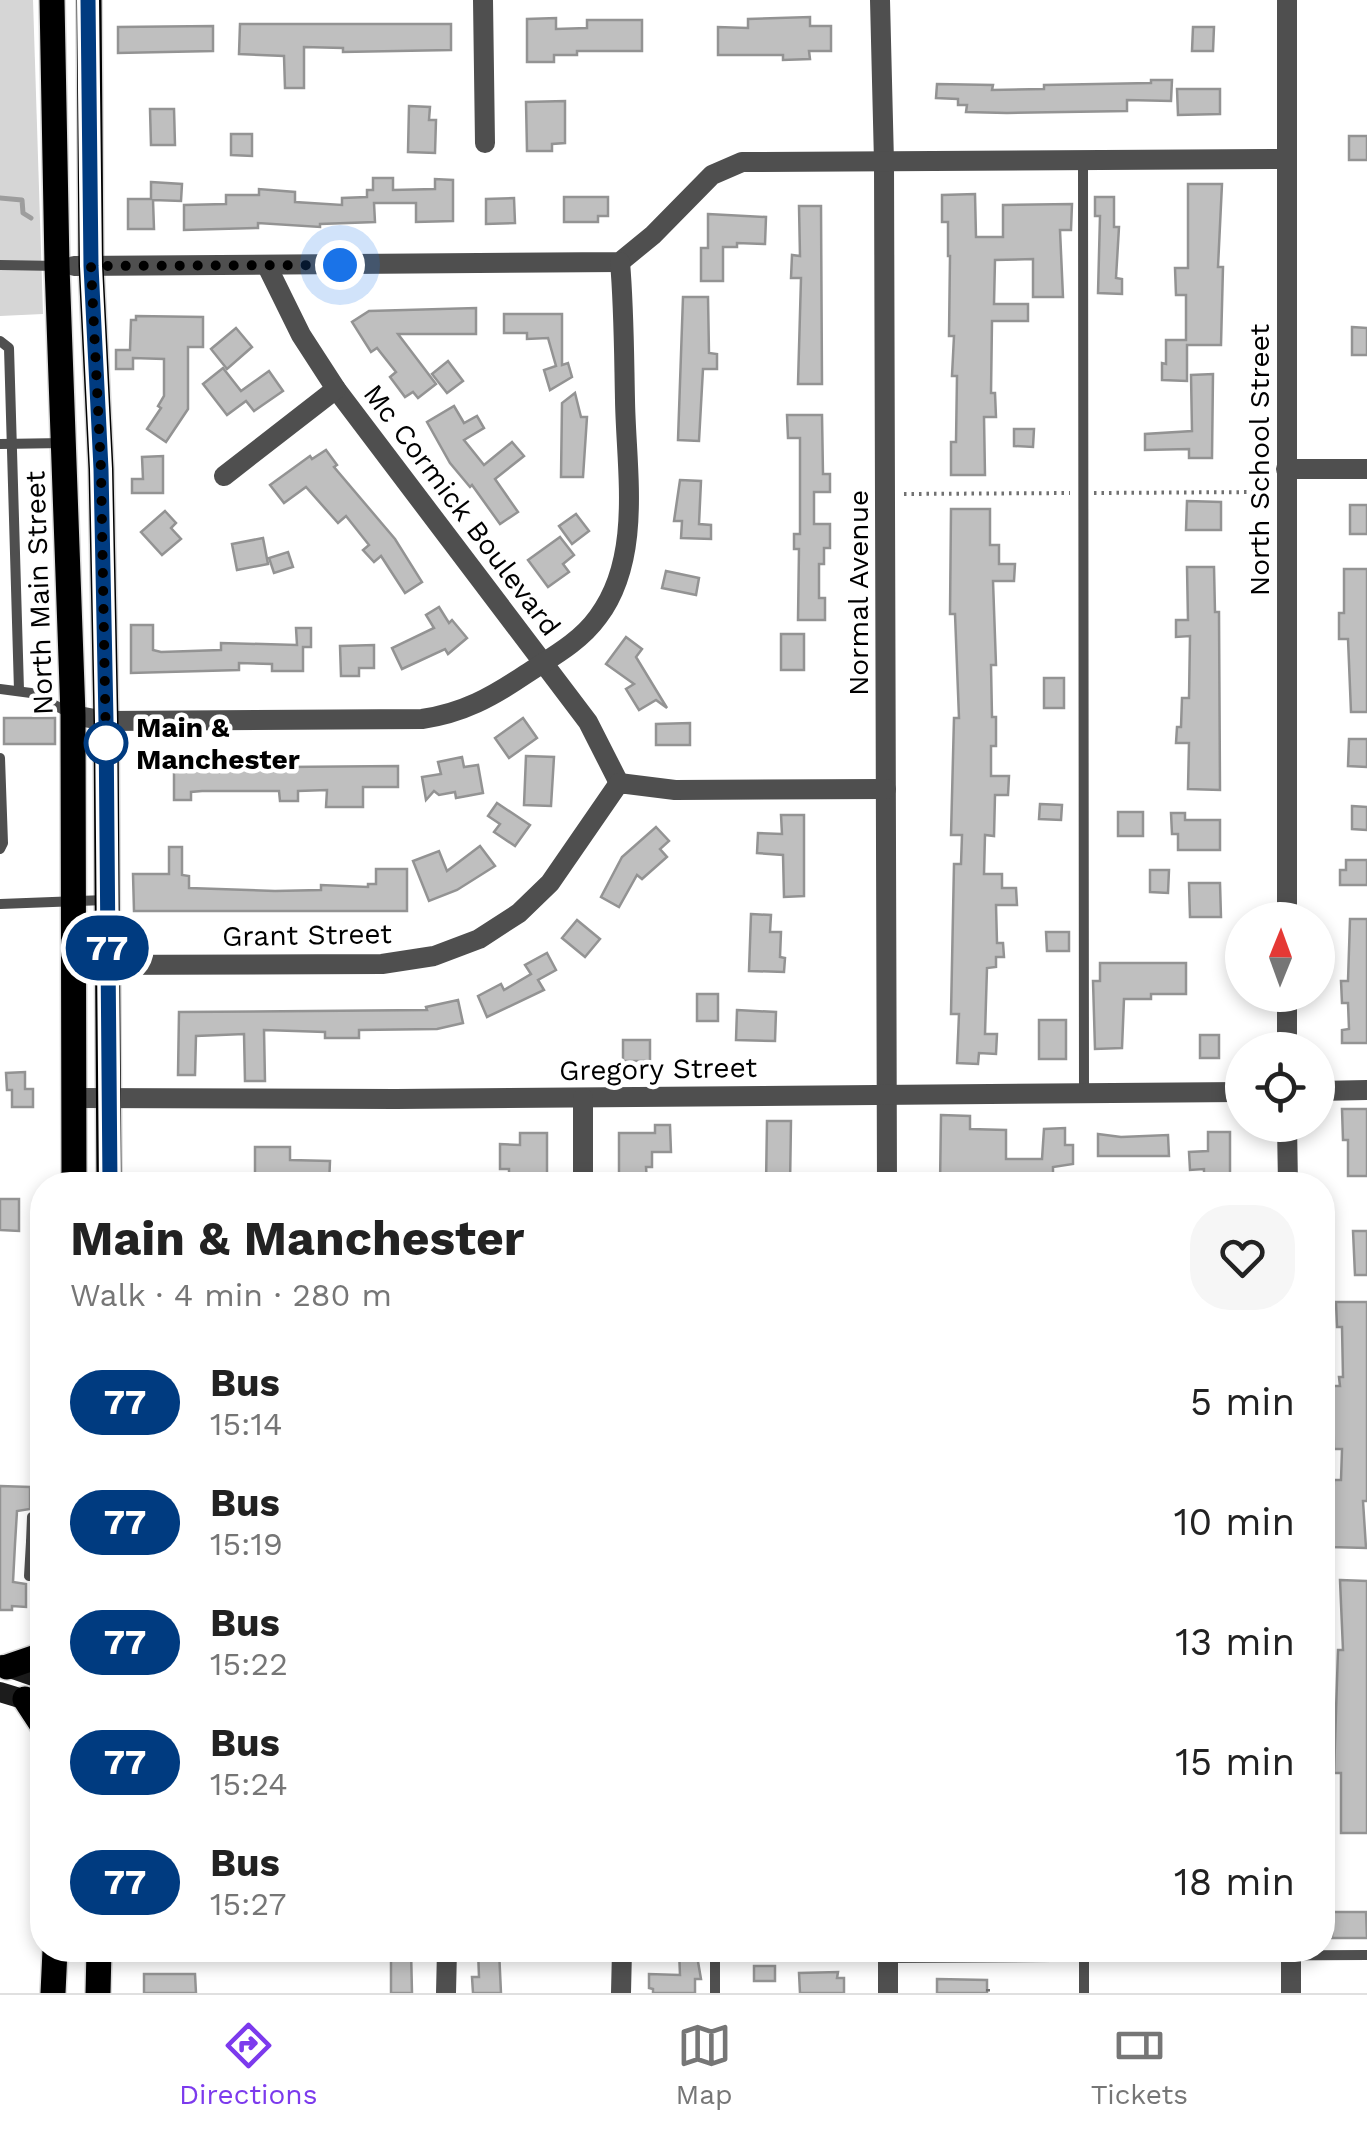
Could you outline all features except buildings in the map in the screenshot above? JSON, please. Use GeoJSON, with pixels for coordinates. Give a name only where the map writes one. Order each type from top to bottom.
{"type":"FeatureCollection","features":[{"type":"Feature","properties":{"kind":"main road","name":"North Main Street"},"geometry":{"type":"LineString","coordinates":[[52,0],[74,266],[101,469],[110,1172]]}},
{"type":"Feature","properties":{"kind":"main road","name":"North Main Street"},"geometry":{"type":"LineString","coordinates":[[74,1172],[73,715],[64,442],[88,0]]}},
{"type":"Feature","properties":{"kind":"main road"},"geometry":{"type":"LineString","coordinates":[[15,1685],[30,1707]]}},
{"type":"Feature","properties":{"kind":"main road"},"geometry":{"type":"LineString","coordinates":[[53,1993],[54,1962]]}},
{"type":"Feature","properties":{"kind":"main road"},"geometry":{"type":"LineString","coordinates":[[98,1993],[99,1962]]}},
{"type":"Feature","properties":{"kind":"street"},"geometry":{"type":"LineString","coordinates":[[483,0],[485,143]]}},
{"type":"Feature","properties":{"kind":"street","name":"Normal Avenue"},"geometry":{"type":"LineString","coordinates":[[880,0],[884,162],[887,1172]]}},
{"type":"Feature","properties":{"kind":"street","name":"North School Street"},"geometry":{"type":"LineString","coordinates":[[1287,0],[1287,902]]}},
{"type":"Feature","properties":{"kind":"street"},"geometry":{"type":"LineString","coordinates":[[74,266],[620,262],[653,235],[712,174],[742,162],[1286,159]]}},
{"type":"Feature","properties":{"kind":"street"},"geometry":{"type":"LineString","coordinates":[[73,715],[106,721],[422,719],[450,715],[487,700],[576,641],[599,616],[613,590],[621,564],[630,493],[620,262]]}},
{"type":"Feature","properties":{"kind":"street","name":"Mc Cormick Boulevard"},"geometry":{"type":"LineString","coordinates":[[267,266],[301,335],[336,389],[588,722],[619,783]]}},
{"type":"Feature","properties":{"kind":"street"},"geometry":{"type":"LineString","coordinates":[[224,476],[336,389]]}},
{"type":"Feature","properties":{"kind":"street"},"geometry":{"type":"LineString","coordinates":[[1286,469],[1367,469]]}},
{"type":"Feature","properties":{"kind":"street"},"geometry":{"type":"LineString","coordinates":[[619,783],[676,790],[886,789]]}},
{"type":"Feature","properties":{"kind":"street","name":"Grant Street"},"geometry":{"type":"LineString","coordinates":[[74,965],[382,964],[434,956],[479,938],[519,913],[550,883],[619,783]]}},
{"type":"Feature","properties":{"kind":"street"},"geometry":{"type":"LineString","coordinates":[[1335,1091],[1367,1090]]}},
{"type":"Feature","properties":{"kind":"street","name":"Gregory Street"},"geometry":{"type":"LineString","coordinates":[[74,1098],[1225,1092]]}},
{"type":"Feature","properties":{"kind":"street"},"geometry":{"type":"LineString","coordinates":[[583,1098],[583,1172]]}},
{"type":"Feature","properties":{"kind":"street"},"geometry":{"type":"LineString","coordinates":[[1287,1142],[1288,1172]]}},
{"type":"Feature","properties":{"kind":"street"},"geometry":{"type":"LineString","coordinates":[[446,1962],[446,1993]]}},
{"type":"Feature","properties":{"kind":"street"},"geometry":{"type":"LineString","coordinates":[[621,1993],[622,1962]]}},
{"type":"Feature","properties":{"kind":"street"},"geometry":{"type":"LineString","coordinates":[[888,1962],[888,1993]]}},
{"type":"Feature","properties":{"kind":"street"},"geometry":{"type":"LineString","coordinates":[[1291,1962],[1291,1993]]}},
{"type":"Feature","properties":{"kind":"lane"},"geometry":{"type":"LineString","coordinates":[[1083,162],[1084,1093]]}},
{"type":"Feature","properties":{"kind":"lane"},"geometry":{"type":"LineString","coordinates":[[0,265],[74,266]]}},
{"type":"Feature","properties":{"kind":"lane"},"geometry":{"type":"LineString","coordinates":[[0,341],[9,348],[5,444],[19,690]]}},
{"type":"Feature","properties":{"kind":"lane"},"geometry":{"type":"LineString","coordinates":[[5,444],[64,442]]}},
{"type":"Feature","properties":{"kind":"lane"},"geometry":{"type":"LineString","coordinates":[[0,689],[44,698],[73,715]]}},
{"type":"Feature","properties":{"kind":"lane"},"geometry":{"type":"LineString","coordinates":[[0,758],[0,849]]}},
{"type":"Feature","properties":{"kind":"lane"},"geometry":{"type":"LineString","coordinates":[[0,904],[106,900]]}},
{"type":"Feature","properties":{"kind":"lane"},"geometry":{"type":"LineString","coordinates":[[29,1576],[30,1572]]}},
{"type":"Feature","properties":{"kind":"lane"},"geometry":{"type":"LineString","coordinates":[[1335,1954],[1367,1955]]}},
{"type":"Feature","properties":{"kind":"lane"},"geometry":{"type":"LineString","coordinates":[[715,1962],[715,1993]]}},
{"type":"Feature","properties":{"kind":"lane"},"geometry":{"type":"LineString","coordinates":[[1084,1962],[1084,1993]]}},
{"type":"Feature","properties":{"kind":"shaded area"},"geometry":{"type":"Polygon","coordinates":[[[0,0],[33,0],[43,314],[0,316],[0,0]]]}},
{"type":"Feature","properties":{"kind":"waterway"},"geometry":{"type":"LineString","coordinates":[[0,198],[22,200],[23,213],[31,218]]}},
{"type":"Feature","properties":{"kind":"bus line","name":"77"},"geometry":{"type":"LineString","coordinates":[[88,0],[91,266],[101,469],[106,721],[110,1172]]}},
{"type":"Feature","properties":{"kind":"place","name":"Main & Manchester"},"geometry":{"type":"Point","coordinates":[106,743]}},
{"type":"Feature","properties":{"kind":"route"},"geometry":{"type":"LineString","coordinates":[[106,743],[106,748],[101,469],[91,266],[340,265]]}}]}
